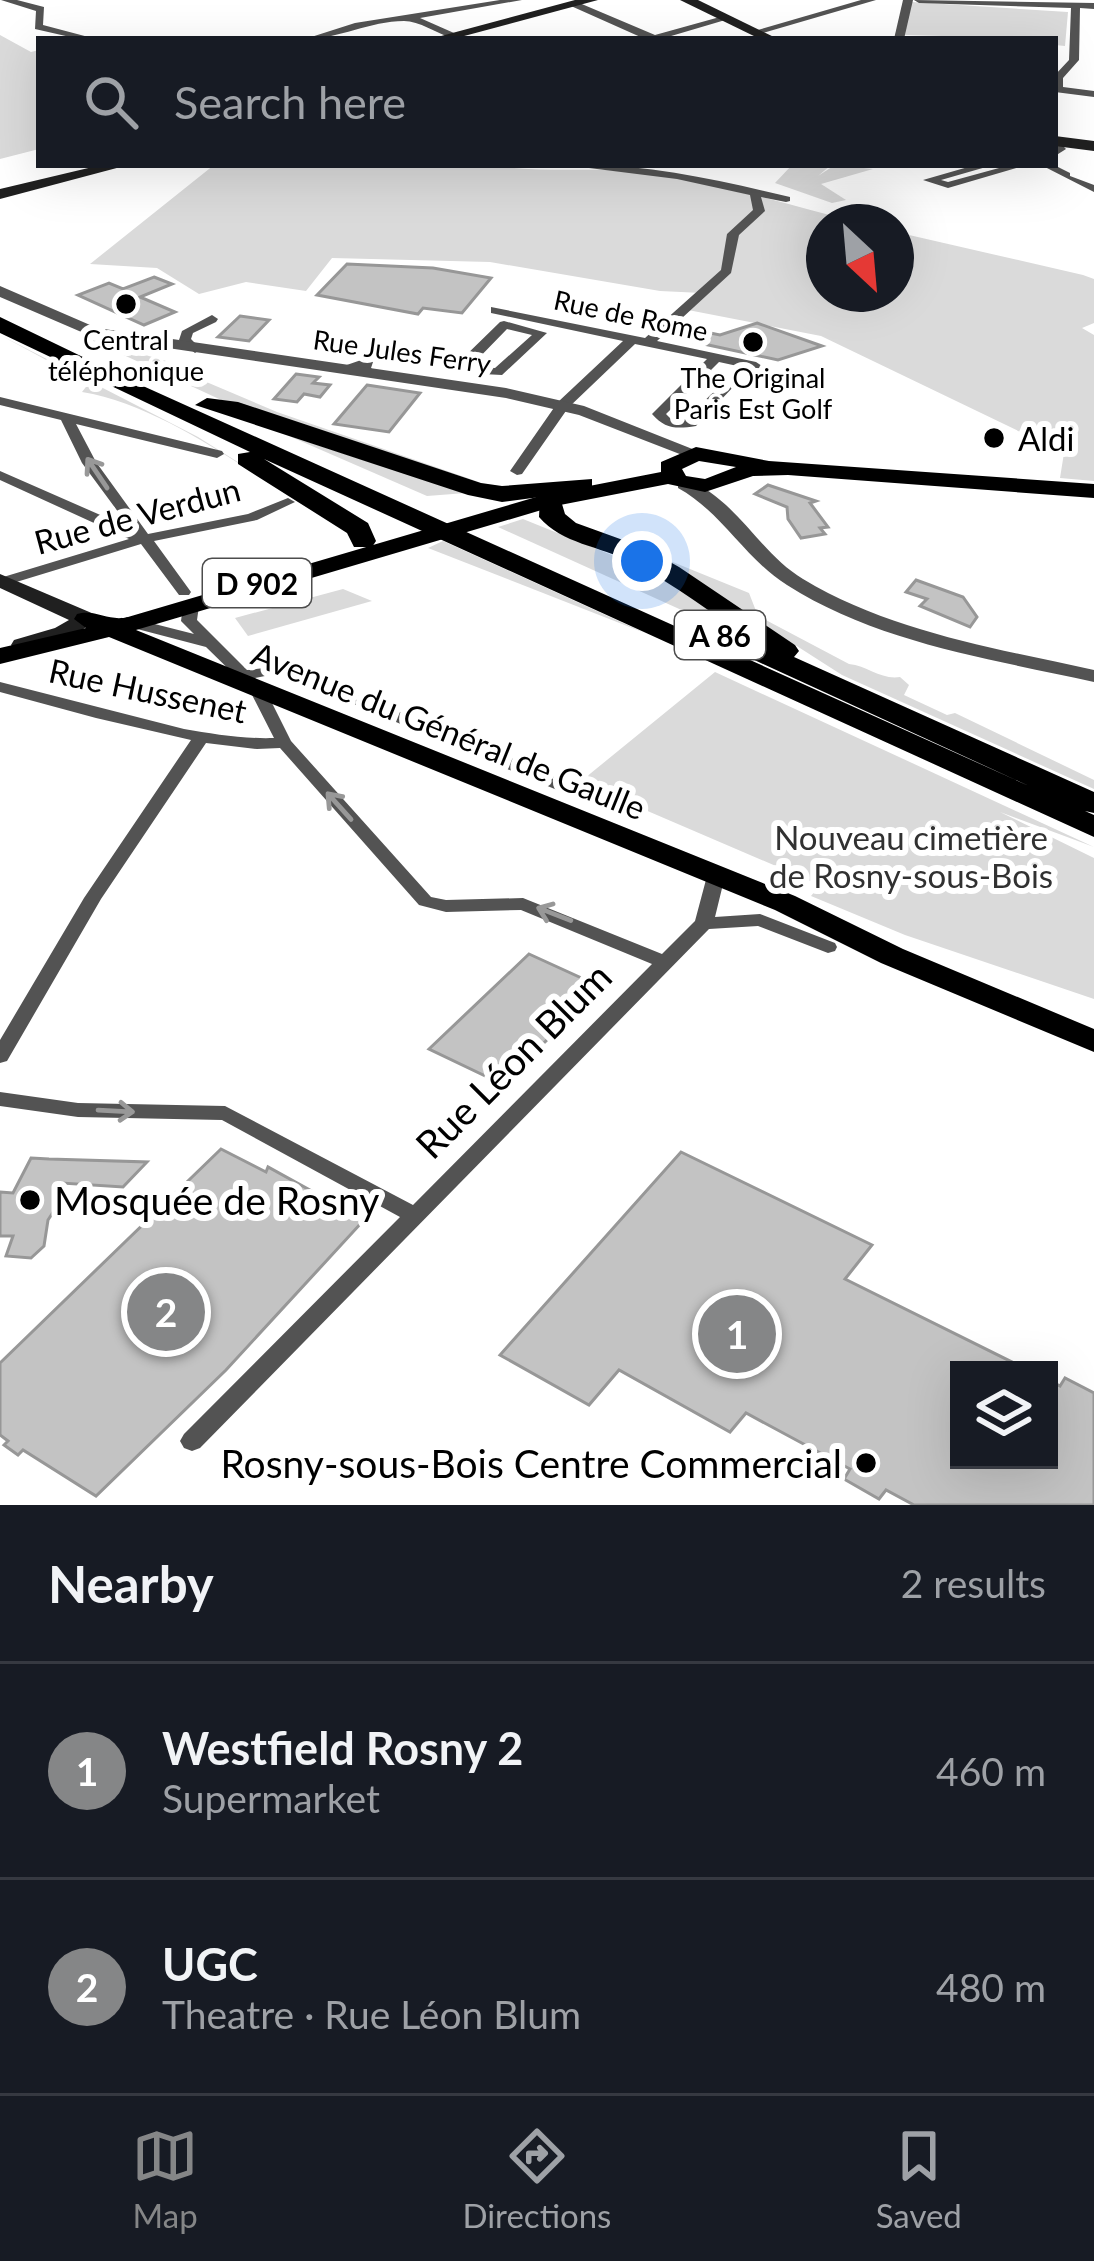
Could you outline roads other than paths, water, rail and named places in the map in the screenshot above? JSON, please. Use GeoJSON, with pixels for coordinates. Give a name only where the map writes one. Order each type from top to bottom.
{"type":"FeatureCollection","features":[{"type":"Feature","properties":{"kind":"highway","name":"A 86"},"geometry":{"type":"LineString","coordinates":[[0,308],[405,503]]}},
{"type":"Feature","properties":{"kind":"highway","name":"A 86"},"geometry":{"type":"LineString","coordinates":[[0,324],[135,391],[405,503],[486,519],[1094,804]]}},
{"type":"Feature","properties":{"kind":"highway"},"geometry":{"type":"LineString","coordinates":[[135,391],[290,494],[384,538]]}},
{"type":"Feature","properties":{"kind":"highway"},"geometry":{"type":"LineString","coordinates":[[207,405],[230,407],[486,519],[650,562]]}},
{"type":"Feature","properties":{"kind":"highway"},"geometry":{"type":"LineString","coordinates":[[486,519],[502,494],[583,484]]}},
{"type":"Feature","properties":{"kind":"highway"},"geometry":{"type":"LineString","coordinates":[[551,500],[552,517],[567,529],[650,562],[764,639],[938,732]]}},
{"type":"Feature","properties":{"kind":"highway","name":"A 86"},"geometry":{"type":"LineString","coordinates":[[486,519],[1094,827]]}},
{"type":"Feature","properties":{"kind":"main road"},"geometry":{"type":"LineString","coordinates":[[448,36],[591,0]]}},
{"type":"Feature","properties":{"kind":"main road"},"geometry":{"type":"LineString","coordinates":[[687,0],[765,36]]}},
{"type":"Feature","properties":{"kind":"main road"},"geometry":{"type":"LineString","coordinates":[[1058,141],[1094,146]]}},
{"type":"Feature","properties":{"kind":"main road"},"geometry":{"type":"LineString","coordinates":[[0,194],[108,168]]}},
{"type":"Feature","properties":{"kind":"main road"},"geometry":{"type":"LineString","coordinates":[[674,472],[696,454],[728,482]]}},
{"type":"Feature","properties":{"kind":"main road"},"geometry":{"type":"LineString","coordinates":[[728,482],[788,468],[1094,489]]}},
{"type":"Feature","properties":{"kind":"main road"},"geometry":{"type":"LineString","coordinates":[[583,484],[674,472],[728,482],[1037,483],[1094,489]]}},
{"type":"Feature","properties":{"kind":"main road","name":"D 902"},"geometry":{"type":"LineString","coordinates":[[2,652],[117,627],[303,559],[674,472]]}},
{"type":"Feature","properties":{"kind":"main road","name":"D 902"},"geometry":{"type":"LineString","coordinates":[[117,627],[188,599],[384,538]]}},
{"type":"Feature","properties":{"kind":"main road"},"geometry":{"type":"LineString","coordinates":[[117,627],[159,607],[303,559]]}},
{"type":"Feature","properties":{"kind":"main road","name":"Avenue du Général de Gaulle"},"geometry":{"type":"LineString","coordinates":[[2,582],[728,881],[1094,1041]]}},
{"type":"Feature","properties":{"kind":"main road","name":"Avenue du Général de Gaulle"},"geometry":{"type":"LineString","coordinates":[[728,881],[828,947],[1094,1060]]}},
{"type":"Feature","properties":{"kind":"street"},"geometry":{"type":"LineString","coordinates":[[7,0],[41,9],[38,27],[74,36]]}},
{"type":"Feature","properties":{"kind":"street"},"geometry":{"type":"LineString","coordinates":[[317,36],[335,28],[517,0]]}},
{"type":"Feature","properties":{"kind":"street"},"geometry":{"type":"LineString","coordinates":[[756,32],[872,0]]}},
{"type":"Feature","properties":{"kind":"street"},"geometry":{"type":"LineString","coordinates":[[900,36],[908,0]]}},
{"type":"Feature","properties":{"kind":"street"},"geometry":{"type":"LineString","coordinates":[[919,0],[1094,6]]}},
{"type":"Feature","properties":{"kind":"street"},"geometry":{"type":"LineString","coordinates":[[574,4],[647,36]]}},
{"type":"Feature","properties":{"kind":"street"},"geometry":{"type":"LineString","coordinates":[[1058,78],[1074,60],[1076,6]]}},
{"type":"Feature","properties":{"kind":"street"},"geometry":{"type":"LineString","coordinates":[[409,17],[442,36]]}},
{"type":"Feature","properties":{"kind":"street"},"geometry":{"type":"LineString","coordinates":[[660,36],[727,18]]}},
{"type":"Feature","properties":{"kind":"street"},"geometry":{"type":"LineString","coordinates":[[335,28],[355,36]]}},
{"type":"Feature","properties":{"kind":"street"},"geometry":{"type":"LineString","coordinates":[[1058,89],[1094,94]]}},
{"type":"Feature","properties":{"kind":"street"},"geometry":{"type":"LineString","coordinates":[[613,168],[786,199]]}},
{"type":"Feature","properties":{"kind":"street"},"geometry":{"type":"LineString","coordinates":[[975,168],[928,179],[948,185],[1011,168]]}},
{"type":"Feature","properties":{"kind":"street"},"geometry":{"type":"LineString","coordinates":[[1052,168],[1094,189]]}},
{"type":"Feature","properties":{"kind":"street"},"geometry":{"type":"LineString","coordinates":[[517,471],[561,408],[728,272],[733,234],[759,211],[755,193]]}},
{"type":"Feature","properties":{"kind":"street","name":"Rue Jules Ferry"},"geometry":{"type":"LineString","coordinates":[[0,291],[93,332],[561,408]]}},
{"type":"Feature","properties":{"kind":"street","name":"Rue de Rome"},"geometry":{"type":"LineString","coordinates":[[495,310],[757,366]]}},
{"type":"Feature","properties":{"kind":"street"},"geometry":{"type":"LineString","coordinates":[[195,349],[185,336],[212,319]]}},
{"type":"Feature","properties":{"kind":"street"},"geometry":{"type":"LineString","coordinates":[[541,333],[504,325],[463,365],[478,374],[498,372],[554,322]]}},
{"type":"Feature","properties":{"kind":"street","name":"Rue Jules Ferry"},"geometry":{"type":"LineString","coordinates":[[195,349],[369,372],[561,408],[696,454]]}},
{"type":"Feature","properties":{"kind":"street"},"geometry":{"type":"LineString","coordinates":[[702,371],[731,381],[691,423],[669,424],[659,414],[702,371],[716,358]]}},
{"type":"Feature","properties":{"kind":"street"},"geometry":{"type":"LineString","coordinates":[[0,401],[217,454]]}},
{"type":"Feature","properties":{"kind":"street"},"geometry":{"type":"LineString","coordinates":[[67,418],[89,464],[188,599],[190,621],[250,681],[284,743],[425,901],[446,906],[523,904],[661,961]]}},
{"type":"Feature","properties":{"kind":"street","name":"Rue Jules Ferry"},"geometry":{"type":"LineString","coordinates":[[656,441],[674,472]]}},
{"type":"Feature","properties":{"kind":"street"},"geometry":{"type":"LineString","coordinates":[[0,475],[143,539]]}},
{"type":"Feature","properties":{"kind":"street"},"geometry":{"type":"LineString","coordinates":[[728,482],[770,562],[834,602],[947,641],[1094,676]]}},
{"type":"Feature","properties":{"kind":"street","name":"Rue de Verdun"},"geometry":{"type":"LineString","coordinates":[[2,582],[143,539],[252,517],[290,494]]}},
{"type":"Feature","properties":{"kind":"street"},"geometry":{"type":"LineString","coordinates":[[117,627],[207,643]]}},
{"type":"Feature","properties":{"kind":"street"},"geometry":{"type":"LineString","coordinates":[[250,681],[282,668],[615,808]]}},
{"type":"Feature","properties":{"kind":"street","name":"Rue Hussenet"},"geometry":{"type":"LineString","coordinates":[[0,687],[203,735],[265,746],[284,743]]}},
{"type":"Feature","properties":{"kind":"street"},"geometry":{"type":"LineString","coordinates":[[0,1056],[93,898],[203,735]]}},
{"type":"Feature","properties":{"kind":"street"},"geometry":{"type":"LineString","coordinates":[[704,923],[728,881]]}},
{"type":"Feature","properties":{"kind":"street"},"geometry":{"type":"LineString","coordinates":[[704,923],[760,920],[828,947]]}},
{"type":"Feature","properties":{"kind":"street","name":"Rue Léon Blum"},"geometry":{"type":"LineString","coordinates":[[192,1441],[661,961],[704,923]]}},
{"type":"Feature","properties":{"kind":"street"},"geometry":{"type":"LineString","coordinates":[[0,1100],[78,1110],[225,1113],[412,1214]]}},
{"type":"Feature","properties":{"kind":"place","name":"Central téléphonique"},"geometry":{"type":"Point","coordinates":[126,304]}},
{"type":"Feature","properties":{"kind":"place","name":"The Original Paris Est Golf"},"geometry":{"type":"Point","coordinates":[753,342]}},
{"type":"Feature","properties":{"kind":"place","name":"Aldi"},"geometry":{"type":"Point","coordinates":[994,438]}},
{"type":"Feature","properties":{"kind":"place","name":"Mosquée de Rosny"},"geometry":{"type":"Point","coordinates":[30,1200]}},
{"type":"Feature","properties":{"kind":"place","name":"UGC"},"geometry":{"type":"Point","coordinates":[166,1312]}},
{"type":"Feature","properties":{"kind":"place","name":"Westfield Rosny 2"},"geometry":{"type":"Point","coordinates":[737,1334]}},
{"type":"Feature","properties":{"kind":"place","name":"Rosny-sous-Bois Centre Commercial"},"geometry":{"type":"Point","coordinates":[866,1463]}},
{"type":"Feature","properties":{"kind":"park label","name":"Nouveau cimetière de Rosny-sous-Bois"},"geometry":{"type":"Point","coordinates":[911,856]}}]}
